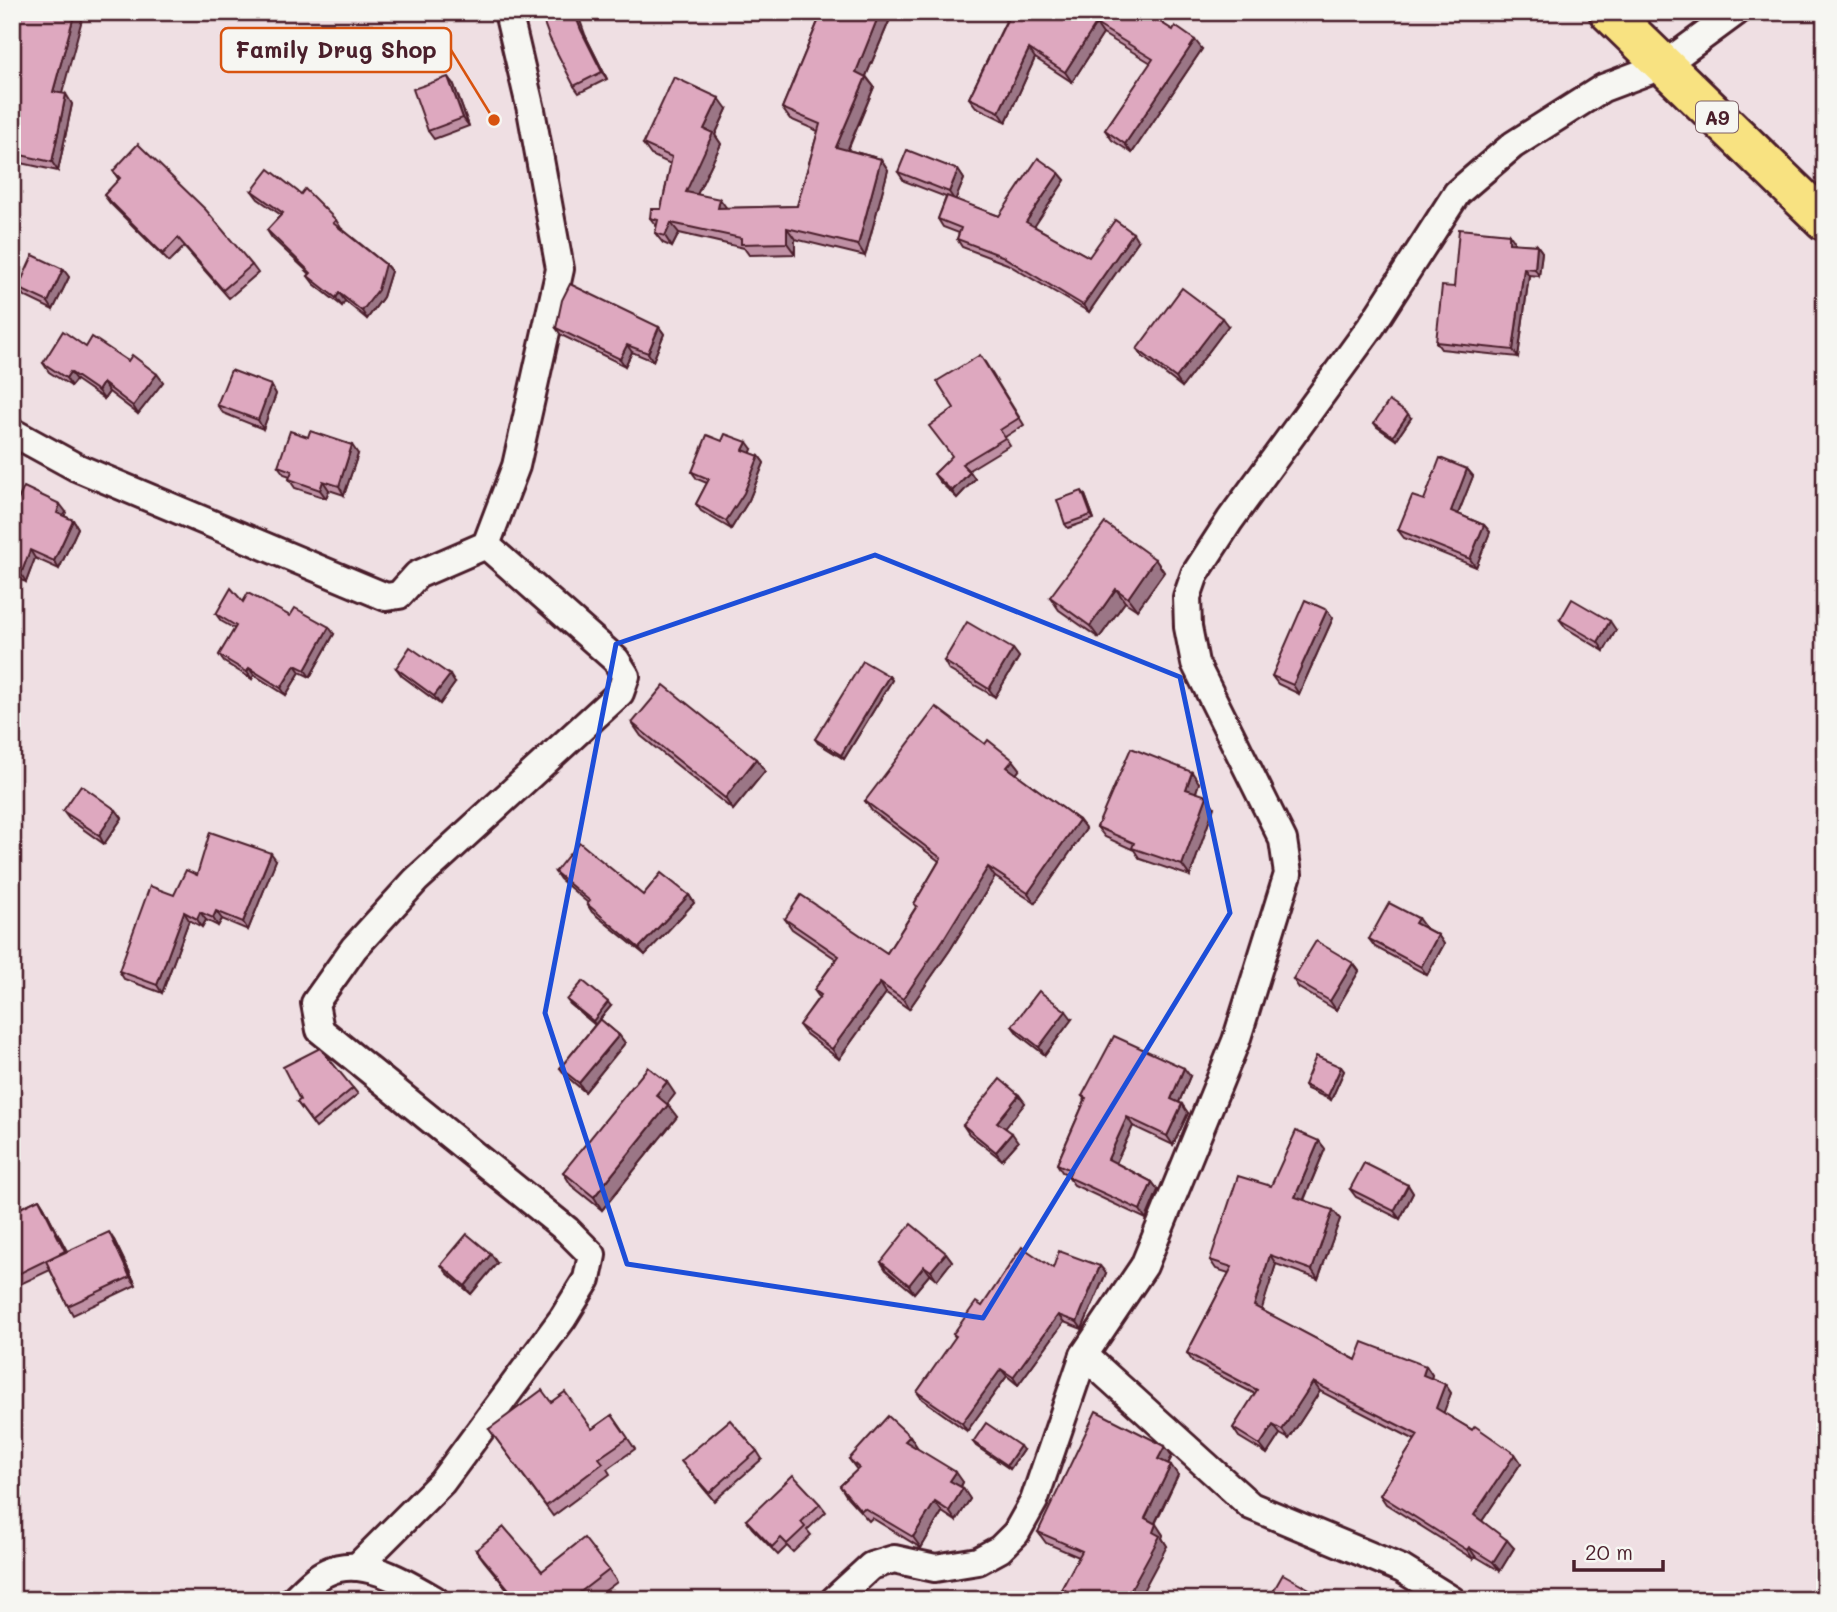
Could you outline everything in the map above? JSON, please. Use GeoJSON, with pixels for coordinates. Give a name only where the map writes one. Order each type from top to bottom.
{"type":"FeatureCollection","features":[{"type":"Feature","properties":{"kind":"main road","name":"A9"},"geometry":{"type":"LineString","coordinates":[[1609,12],[1825,221]]}},
{"type":"Feature","properties":{"kind":"street"},"geometry":{"type":"LineString","coordinates":[[12,432],[76,467],[386,597],[400,595],[417,575],[486,545],[516,466],[560,269],[531,110],[508,12]]}},
{"type":"Feature","properties":{"kind":"street"},"geometry":{"type":"LineString","coordinates":[[834,1600],[871,1566],[894,1559],[934,1568],[978,1560],[1000,1549],[1016,1533],[1034,1501],[1084,1355],[1144,1266],[1236,1041],[1288,874],[1283,840],[1195,663],[1188,626],[1187,597],[1195,574],[1230,520],[1372,326],[1457,193],[1513,145],[1603,88],[1664,65],[1735,12]]}},
{"type":"Feature","properties":{"kind":"street"},"geometry":{"type":"LineString","coordinates":[[357,1567],[442,1482],[563,1318],[587,1279],[592,1255],[567,1230],[320,1030],[314,1003],[354,948],[416,880],[620,693],[626,676],[616,660],[486,545]]}},
{"type":"Feature","properties":{"kind":"street"},"geometry":{"type":"LineString","coordinates":[[1084,1355],[1251,1506],[1402,1569],[1452,1600]]}},
{"type":"Feature","properties":{"kind":"street"},"geometry":{"type":"LineString","coordinates":[[293,1600],[327,1572],[357,1567],[402,1580],[435,1600]]}},
{"type":"Feature","properties":{"kind":"highlighted area"},"geometry":{"type":"Polygon","coordinates":[[[875,555],[1180,677],[1230,913],[983,1318],[627,1264],[545,1013],[616,644],[875,555]]]}},
{"type":"Feature","properties":{"kind":"building"},"geometry":{"type":"Polygon","coordinates":[[[22,12],[75,12],[53,92],[66,94],[52,162],[12,153],[12,47],[22,12]]]}},
{"type":"Feature","properties":{"kind":"building"},"geometry":{"type":"Polygon","coordinates":[[[540,12],[574,12],[602,72],[574,86],[550,39],[540,12]]]}},
{"type":"Feature","properties":{"kind":"building"},"geometry":{"type":"Polygon","coordinates":[[[822,12],[880,12],[856,72],[866,77],[836,147],[881,159],[858,245],[787,228],[787,243],[741,244],[741,238],[671,223],[665,236],[655,233],[658,220],[650,218],[651,209],[661,209],[672,157],[643,144],[674,77],[719,98],[704,129],[713,133],[686,192],[720,199],[718,208],[797,206],[820,124],[782,108],[822,12]]]}},
{"type":"Feature","properties":{"kind":"building"},"geometry":{"type":"Polygon","coordinates":[[[1000,12],[1144,12],[1173,30],[1175,26],[1195,40],[1125,144],[1105,130],[1153,59],[1096,24],[1065,72],[1029,49],[999,112],[969,98],[1008,18],[1000,12]]]}},
{"type":"Feature","properties":{"kind":"building"},"geometry":{"type":"Polygon","coordinates":[[[448,77],[463,118],[428,131],[413,89],[448,77]]]}},
{"type":"Feature","properties":{"kind":"building"},"geometry":{"type":"Polygon","coordinates":[[[138,144],[206,210],[252,265],[223,290],[178,238],[163,254],[104,195],[120,178],[113,171],[138,144]]]}},
{"type":"Feature","properties":{"kind":"building"},"geometry":{"type":"Polygon","coordinates":[[[907,150],[958,170],[949,192],[898,172],[907,150]]]}},
{"type":"Feature","properties":{"kind":"building"},"geometry":{"type":"Polygon","coordinates":[[[1038,158],[1059,173],[1026,222],[1089,257],[1115,220],[1133,233],[1083,305],[1002,256],[957,239],[961,228],[938,219],[947,196],[999,216],[1038,158]]]}},
{"type":"Feature","properties":{"kind":"building"},"geometry":{"type":"Polygon","coordinates":[[[269,169],[301,194],[305,189],[336,220],[333,223],[385,264],[378,290],[362,311],[339,293],[336,298],[308,276],[311,273],[267,230],[283,213],[252,191],[269,169]]]}},
{"type":"Feature","properties":{"kind":"building"},"geometry":{"type":"Polygon","coordinates":[[[1459,229],[1509,234],[1509,243],[1537,245],[1535,269],[1524,268],[1513,350],[1436,342],[1442,286],[1454,287],[1459,229]]]}},
{"type":"Feature","properties":{"kind":"building"},"geometry":{"type":"Polygon","coordinates":[[[33,255],[63,269],[48,302],[18,288],[33,255]]]}},
{"type":"Feature","properties":{"kind":"building"},"geometry":{"type":"Polygon","coordinates":[[[570,284],[659,327],[648,353],[627,345],[620,359],[556,328],[562,300],[570,284]]]}},
{"type":"Feature","properties":{"kind":"building"},"geometry":{"type":"Polygon","coordinates":[[[1182,288],[1222,318],[1176,378],[1137,349],[1182,288]]]}},
{"type":"Feature","properties":{"kind":"building"},"geometry":{"type":"Polygon","coordinates":[[[63,331],[86,347],[92,337],[128,361],[132,355],[157,374],[133,406],[103,383],[98,391],[70,372],[66,378],[43,363],[63,331]]]}},
{"type":"Feature","properties":{"kind":"building"},"geometry":{"type":"Polygon","coordinates":[[[980,355],[1019,418],[1000,430],[1005,438],[962,464],[970,472],[952,491],[934,474],[952,456],[929,426],[954,408],[937,381],[980,355]]]}},
{"type":"Feature","properties":{"kind":"building"},"geometry":{"type":"Polygon","coordinates":[[[231,370],[271,385],[258,420],[217,405],[231,370]]]}},
{"type":"Feature","properties":{"kind":"building"},"geometry":{"type":"Polygon","coordinates":[[[1389,401],[1408,414],[1393,436],[1374,423],[1389,401]]]}},
{"type":"Feature","properties":{"kind":"building"},"geometry":{"type":"Polygon","coordinates":[[[290,431],[308,437],[310,431],[352,445],[339,486],[323,481],[320,490],[289,479],[292,471],[278,466],[290,431]]]}},
{"type":"Feature","properties":{"kind":"building"},"geometry":{"type":"Polygon","coordinates":[[[725,434],[747,442],[743,450],[759,456],[744,493],[726,521],[696,504],[709,479],[692,472],[707,435],[722,441],[725,434]]]}},
{"type":"Feature","properties":{"kind":"building"},"geometry":{"type":"Polygon","coordinates":[[[1440,458],[1467,469],[1451,511],[1484,525],[1470,559],[1398,530],[1412,496],[1424,500],[1440,458]]]}},
{"type":"Feature","properties":{"kind":"building"},"geometry":{"type":"Polygon","coordinates":[[[24,487],[60,504],[57,513],[73,520],[54,561],[30,550],[21,574],[12,571],[12,513],[24,487]]]}},
{"type":"Feature","properties":{"kind":"building"},"geometry":{"type":"Polygon","coordinates":[[[1082,491],[1091,515],[1065,524],[1057,500],[1082,491]]]}},
{"type":"Feature","properties":{"kind":"building"},"geometry":{"type":"Polygon","coordinates":[[[1105,523],[1155,559],[1128,598],[1116,589],[1090,626],[1050,597],[1105,523]]]}},
{"type":"Feature","properties":{"kind":"building"},"geometry":{"type":"Polygon","coordinates":[[[231,588],[243,602],[248,593],[290,616],[295,608],[329,627],[305,670],[295,665],[281,688],[249,668],[247,672],[219,655],[236,626],[216,614],[231,588]]]}},
{"type":"Feature","properties":{"kind":"building"},"geometry":{"type":"Polygon","coordinates":[[[1572,599],[1610,621],[1598,642],[1560,620],[1572,599]]]}},
{"type":"Feature","properties":{"kind":"building"},"geometry":{"type":"Polygon","coordinates":[[[1305,600],[1327,610],[1293,685],[1272,676],[1305,600]]]}},
{"type":"Feature","properties":{"kind":"building"},"geometry":{"type":"Polygon","coordinates":[[[967,622],[1013,649],[989,689],[944,661],[967,622]]]}},
{"type":"Feature","properties":{"kind":"building"},"geometry":{"type":"Polygon","coordinates":[[[410,647],[450,675],[434,696],[396,668],[410,647]]]}},
{"type":"Feature","properties":{"kind":"building"},"geometry":{"type":"Polygon","coordinates":[[[863,661],[889,676],[841,755],[815,739],[863,661]]]}},
{"type":"Feature","properties":{"kind":"building"},"geometry":{"type":"Polygon","coordinates":[[[664,685],[756,759],[725,798],[632,723],[664,685]]]}},
{"type":"Feature","properties":{"kind":"building"},"geometry":{"type":"Polygon","coordinates":[[[936,707],[985,744],[988,740],[1013,760],[1007,767],[1079,820],[1028,893],[988,867],[903,999],[880,983],[832,1049],[799,1025],[821,995],[814,990],[839,956],[785,919],[801,895],[887,953],[917,906],[914,904],[941,858],[865,801],[936,707]]]}},
{"type":"Feature","properties":{"kind":"building"},"geometry":{"type":"Polygon","coordinates":[[[1131,748],[1192,772],[1186,789],[1207,796],[1182,865],[1132,848],[1134,843],[1097,827],[1131,748]]]}},
{"type":"Feature","properties":{"kind":"building"},"geometry":{"type":"Polygon","coordinates":[[[81,785],[116,810],[99,835],[63,811],[81,785]]]}},
{"type":"Feature","properties":{"kind":"building"},"geometry":{"type":"Polygon","coordinates":[[[210,832],[271,853],[243,922],[216,911],[213,918],[200,912],[197,919],[184,912],[157,985],[119,971],[150,886],[174,895],[186,870],[197,875],[210,832]]]}},
{"type":"Feature","properties":{"kind":"building"},"geometry":{"type":"Polygon","coordinates":[[[579,842],[643,895],[661,873],[689,895],[639,948],[587,904],[590,901],[555,872],[579,842]]]}},
{"type":"Feature","properties":{"kind":"building"},"geometry":{"type":"Polygon","coordinates":[[[1389,903],[1418,918],[1415,923],[1438,935],[1421,967],[1369,939],[1389,903]]]}},
{"type":"Feature","properties":{"kind":"building"},"geometry":{"type":"Polygon","coordinates":[[[1316,941],[1353,963],[1330,1001],[1293,979],[1316,941]]]}},
{"type":"Feature","properties":{"kind":"building"},"geometry":{"type":"Polygon","coordinates":[[[583,981],[608,1002],[593,1021],[567,1000],[583,981]]]}},
{"type":"Feature","properties":{"kind":"building"},"geometry":{"type":"Polygon","coordinates":[[[1039,991],[1066,1011],[1039,1047],[1012,1026],[1039,991]]]}},
{"type":"Feature","properties":{"kind":"building"},"geometry":{"type":"Polygon","coordinates":[[[600,1019],[619,1035],[579,1083],[560,1068],[600,1019]]]}},
{"type":"Feature","properties":{"kind":"building"},"geometry":{"type":"Polygon","coordinates":[[[1114,1036],[1184,1068],[1171,1099],[1182,1104],[1167,1136],[1127,1117],[1108,1159],[1152,1182],[1140,1210],[1068,1177],[1071,1170],[1057,1164],[1086,1098],[1082,1096],[1114,1036]]]}},
{"type":"Feature","properties":{"kind":"building"},"geometry":{"type":"Polygon","coordinates":[[[320,1048],[353,1088],[312,1122],[297,1102],[300,1100],[283,1067],[320,1048]]]}},
{"type":"Feature","properties":{"kind":"building"},"geometry":{"type":"Polygon","coordinates":[[[1316,1056],[1341,1067],[1328,1096],[1304,1085],[1316,1056]]]}},
{"type":"Feature","properties":{"kind":"building"},"geometry":{"type":"Polygon","coordinates":[[[648,1067],[667,1082],[656,1095],[668,1105],[594,1197],[563,1172],[648,1067]]]}},
{"type":"Feature","properties":{"kind":"building"},"geometry":{"type":"Polygon","coordinates":[[[1000,1079],[1019,1095],[997,1122],[1012,1133],[996,1152],[963,1125],[1000,1079]]]}},
{"type":"Feature","properties":{"kind":"building"},"geometry":{"type":"Polygon","coordinates":[[[1296,1131],[1319,1141],[1295,1197],[1333,1210],[1312,1270],[1270,1255],[1254,1306],[1356,1360],[1363,1342],[1426,1366],[1423,1375],[1445,1384],[1436,1408],[1472,1430],[1475,1426],[1515,1454],[1474,1515],[1507,1540],[1493,1562],[1469,1547],[1467,1550],[1380,1495],[1418,1435],[1313,1382],[1282,1430],[1273,1425],[1260,1445],[1233,1428],[1257,1390],[1187,1353],[1232,1267],[1210,1260],[1238,1176],[1271,1186],[1296,1131]]]}},
{"type":"Feature","properties":{"kind":"building"},"geometry":{"type":"Polygon","coordinates":[[[1364,1163],[1408,1185],[1394,1211],[1350,1189],[1364,1163]]]}},
{"type":"Feature","properties":{"kind":"building"},"geometry":{"type":"Polygon","coordinates":[[[39,1199],[65,1251],[12,1277],[12,1212],[39,1199]]]}},
{"type":"Feature","properties":{"kind":"building"},"geometry":{"type":"Polygon","coordinates":[[[911,1224],[946,1253],[931,1271],[924,1266],[909,1285],[881,1262],[911,1224]]]}},
{"type":"Feature","properties":{"kind":"building"},"geometry":{"type":"Polygon","coordinates":[[[109,1232],[130,1277],[68,1306],[46,1261],[109,1232]]]}},
{"type":"Feature","properties":{"kind":"building"},"geometry":{"type":"Polygon","coordinates":[[[467,1234],[491,1254],[465,1286],[441,1265],[467,1234]]]}},
{"type":"Feature","properties":{"kind":"building"},"geometry":{"type":"Polygon","coordinates":[[[1022,1247],[1053,1268],[1059,1251],[1100,1266],[1077,1322],[1058,1315],[1013,1377],[1001,1369],[962,1423],[917,1392],[976,1302],[982,1306],[1022,1247]]]}},
{"type":"Feature","properties":{"kind":"building"},"geometry":{"type":"Polygon","coordinates":[[[542,1390],[551,1402],[565,1392],[592,1429],[612,1415],[628,1438],[599,1458],[603,1463],[546,1506],[489,1429],[542,1390]]]}},
{"type":"Feature","properties":{"kind":"building"},"geometry":{"type":"Polygon","coordinates":[[[1096,1411],[1165,1446],[1158,1459],[1171,1465],[1145,1518],[1156,1524],[1153,1532],[1160,1536],[1125,1600],[1064,1600],[1068,1592],[1062,1588],[1082,1551],[1038,1532],[1096,1411]]]}},
{"type":"Feature","properties":{"kind":"building"},"geometry":{"type":"Polygon","coordinates":[[[888,1416],[910,1436],[905,1441],[956,1472],[950,1481],[963,1488],[949,1511],[935,1502],[913,1537],[864,1508],[861,1511],[840,1486],[859,1468],[849,1459],[888,1416]]]}},
{"type":"Feature","properties":{"kind":"building"},"geometry":{"type":"Polygon","coordinates":[[[730,1420],[757,1451],[709,1493],[681,1461],[730,1420]]]}},
{"type":"Feature","properties":{"kind":"building"},"geometry":{"type":"Polygon","coordinates":[[[986,1423],[1020,1446],[1007,1465],[973,1442],[986,1423]]]}},
{"type":"Feature","properties":{"kind":"building"},"geometry":{"type":"Polygon","coordinates":[[[793,1475],[820,1504],[801,1522],[805,1527],[787,1544],[781,1538],[772,1547],[746,1520],[793,1475]]]}},
{"type":"Feature","properties":{"kind":"building"},"geometry":{"type":"Polygon","coordinates":[[[504,1527],[542,1571],[584,1538],[609,1570],[570,1600],[518,1600],[476,1550],[504,1527]]]}},
{"type":"Feature","properties":{"kind":"building"},"geometry":{"type":"Polygon","coordinates":[[[1283,1574],[1320,1595],[1317,1600],[1275,1600],[1270,1597],[1283,1574]]]}},
{"type":"Feature","properties":{"kind":"building"},"geometry":{"type":"Polygon","coordinates":[[[1420,1594],[1429,1600],[1416,1600],[1420,1594]]]}},
{"type":"Feature","properties":{"kind":"place","name":"Family Drug Shop"},"geometry":{"type":"Point","coordinates":[494,120]}}]}
